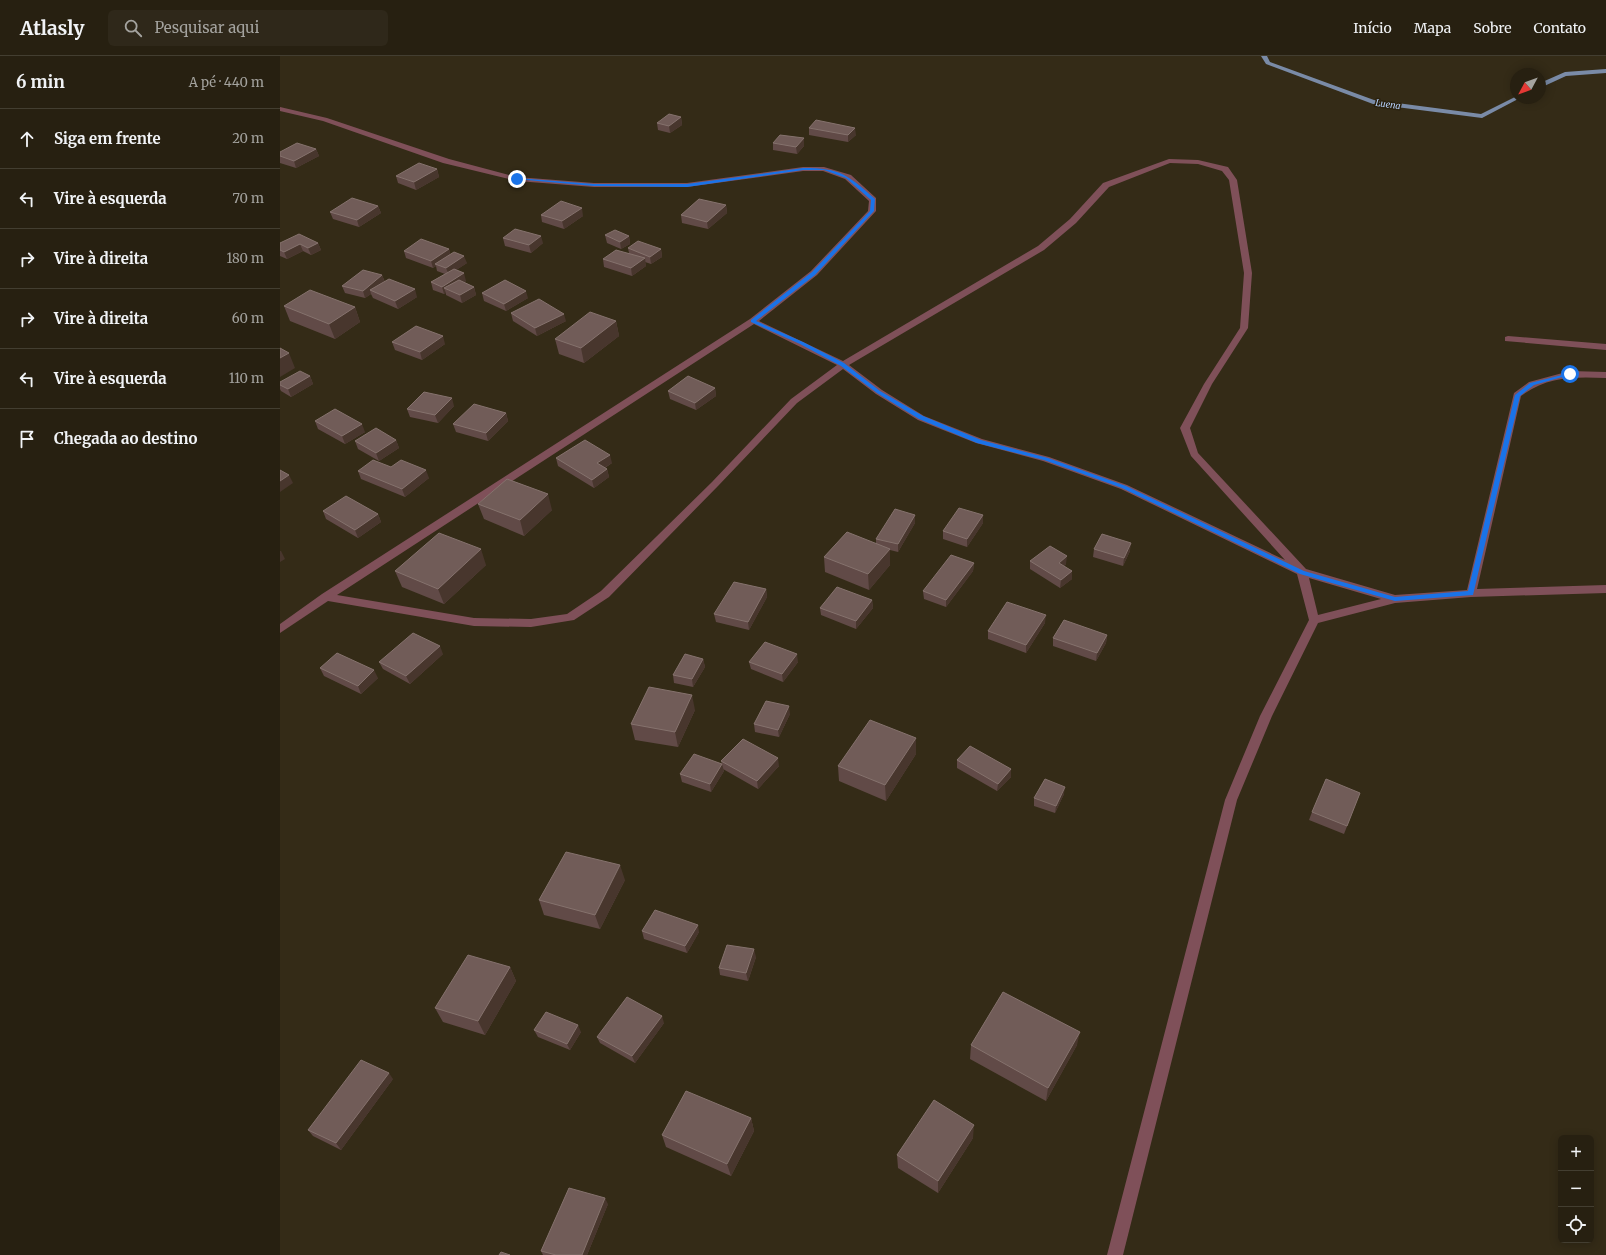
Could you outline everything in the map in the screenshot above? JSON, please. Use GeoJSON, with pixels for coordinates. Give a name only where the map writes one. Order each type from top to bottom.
{"type":"FeatureCollection","features":[{"type":"Feature","properties":{"kind":"street"},"geometry":{"type":"LineString","coordinates":[[280,109],[325,119],[446,161],[517,179],[594,185],[687,185],[803,169],[824,169],[848,177],[873,200],[872,211],[814,274],[753,321],[326,597],[280,629]]}},
{"type":"Feature","properties":{"kind":"street"},"geometry":{"type":"LineString","coordinates":[[326,597],[474,622],[531,623],[570,616],[605,594],[716,484],[794,401],[843,364],[1040,248],[1073,221],[1106,185],[1169,161],[1198,162],[1225,169],[1233,180],[1248,273],[1244,328],[1208,384],[1185,428],[1194,454],[1302,572],[1314,620],[1266,716],[1231,800],[1115,1255]]}},
{"type":"Feature","properties":{"kind":"street"},"geometry":{"type":"LineString","coordinates":[[753,321],[802,343],[843,364],[879,392],[921,418],[979,441],[1046,459],[1124,487],[1302,572],[1395,599]]}},
{"type":"Feature","properties":{"kind":"street"},"geometry":{"type":"LineString","coordinates":[[1508,338],[1606,347]]}},
{"type":"Feature","properties":{"kind":"street"},"geometry":{"type":"LineString","coordinates":[[1471,593],[1517,395],[1532,384],[1570,374],[1606,375]]}},
{"type":"Feature","properties":{"kind":"street"},"geometry":{"type":"LineString","coordinates":[[1314,620],[1395,599],[1471,593],[1606,589]]}},
{"type":"Feature","properties":{"kind":"building"},"geometry":{"type":"Polygon","coordinates":[[[669,114],[681,117],[669,126],[657,123],[669,114]]]}},
{"type":"Feature","properties":{"kind":"building"},"geometry":{"type":"Polygon","coordinates":[[[816,120],[855,128],[848,135],[809,128],[816,120]]]}},
{"type":"Feature","properties":{"kind":"building"},"geometry":{"type":"Polygon","coordinates":[[[780,135],[804,138],[796,147],[773,143],[780,135]]]}},
{"type":"Feature","properties":{"kind":"building"},"geometry":{"type":"Polygon","coordinates":[[[297,143],[316,149],[294,161],[280,156],[280,152],[297,143]]]}},
{"type":"Feature","properties":{"kind":"building"},"geometry":{"type":"Polygon","coordinates":[[[419,163],[437,169],[414,182],[396,176],[419,163]]]}},
{"type":"Feature","properties":{"kind":"building"},"geometry":{"type":"Polygon","coordinates":[[[352,198],[378,206],[357,220],[330,212],[352,198]]]}},
{"type":"Feature","properties":{"kind":"building"},"geometry":{"type":"Polygon","coordinates":[[[699,199],[726,205],[707,222],[681,215],[699,199]]]}},
{"type":"Feature","properties":{"kind":"building"},"geometry":{"type":"Polygon","coordinates":[[[561,201],[582,208],[562,221],[541,215],[561,201]]]}},
{"type":"Feature","properties":{"kind":"building"},"geometry":{"type":"Polygon","coordinates":[[[515,229],[541,236],[529,245],[503,238],[515,229]]]}},
{"type":"Feature","properties":{"kind":"building"},"geometry":{"type":"Polygon","coordinates":[[[615,230],[629,236],[620,242],[605,235],[615,230]]]}},
{"type":"Feature","properties":{"kind":"building"},"geometry":{"type":"Polygon","coordinates":[[[299,234],[318,243],[308,248],[300,244],[284,252],[280,250],[280,243],[299,234]]]}},
{"type":"Feature","properties":{"kind":"building"},"geometry":{"type":"Polygon","coordinates":[[[421,239],[449,249],[431,261],[404,251],[421,239]]]}},
{"type":"Feature","properties":{"kind":"building"},"geometry":{"type":"Polygon","coordinates":[[[638,241],[661,249],[650,257],[628,248],[638,241]]]}},
{"type":"Feature","properties":{"kind":"building"},"geometry":{"type":"Polygon","coordinates":[[[616,250],[645,258],[631,268],[603,259],[616,250]]]}},
{"type":"Feature","properties":{"kind":"building"},"geometry":{"type":"Polygon","coordinates":[[[454,252],[464,256],[446,268],[435,264],[454,252]]]}},
{"type":"Feature","properties":{"kind":"building"},"geometry":{"type":"Polygon","coordinates":[[[454,269],[464,273],[442,287],[431,282],[454,269]]]}},
{"type":"Feature","properties":{"kind":"building"},"geometry":{"type":"Polygon","coordinates":[[[363,270],[382,275],[363,291],[342,286],[363,270]]]}},
{"type":"Feature","properties":{"kind":"building"},"geometry":{"type":"Polygon","coordinates":[[[389,279],[415,289],[395,301],[370,290],[389,279]]]}},
{"type":"Feature","properties":{"kind":"building"},"geometry":{"type":"Polygon","coordinates":[[[459,280],[474,287],[460,295],[444,288],[459,280]]]}},
{"type":"Feature","properties":{"kind":"building"},"geometry":{"type":"Polygon","coordinates":[[[505,280],[526,291],[504,304],[482,293],[505,280]]]}},
{"type":"Feature","properties":{"kind":"building"},"geometry":{"type":"Polygon","coordinates":[[[310,290],[355,307],[329,324],[284,306],[310,290]]]}},
{"type":"Feature","properties":{"kind":"building"},"geometry":{"type":"Polygon","coordinates":[[[539,299],[564,314],[535,328],[511,313],[539,299]]]}},
{"type":"Feature","properties":{"kind":"building"},"geometry":{"type":"Polygon","coordinates":[[[590,312],[616,321],[581,348],[555,339],[590,312]]]}},
{"type":"Feature","properties":{"kind":"building"},"geometry":{"type":"Polygon","coordinates":[[[416,326],[443,336],[420,352],[392,342],[416,326]]]}},
{"type":"Feature","properties":{"kind":"building"},"geometry":{"type":"Polygon","coordinates":[[[280,348],[289,353],[280,358],[280,348]]]}},
{"type":"Feature","properties":{"kind":"building"},"geometry":{"type":"Polygon","coordinates":[[[300,371],[310,376],[288,389],[280,385],[280,382],[300,371]]]}},
{"type":"Feature","properties":{"kind":"building"},"geometry":{"type":"Polygon","coordinates":[[[688,376],[715,388],[695,403],[668,391],[688,376]]]}},
{"type":"Feature","properties":{"kind":"building"},"geometry":{"type":"Polygon","coordinates":[[[424,392],[452,398],[435,415],[407,409],[424,392]]]}},
{"type":"Feature","properties":{"kind":"building"},"geometry":{"type":"Polygon","coordinates":[[[474,404],[506,413],[486,433],[453,424],[474,404]]]}},
{"type":"Feature","properties":{"kind":"building"},"geometry":{"type":"Polygon","coordinates":[[[335,409],[362,424],[342,436],[315,421],[335,409]]]}},
{"type":"Feature","properties":{"kind":"building"},"geometry":{"type":"Polygon","coordinates":[[[376,428],[396,440],[376,453],[355,441],[376,428]]]}},
{"type":"Feature","properties":{"kind":"building"},"geometry":{"type":"Polygon","coordinates":[[[585,440],[610,455],[597,463],[607,469],[592,480],[556,458],[585,440]]]}},
{"type":"Feature","properties":{"kind":"building"},"geometry":{"type":"Polygon","coordinates":[[[373,460],[391,467],[401,460],[426,470],[402,489],[358,471],[373,460]]]}},
{"type":"Feature","properties":{"kind":"building"},"geometry":{"type":"Polygon","coordinates":[[[280,470],[289,475],[280,481],[280,470]]]}},
{"type":"Feature","properties":{"kind":"building"},"geometry":{"type":"Polygon","coordinates":[[[507,479],[548,494],[520,520],[478,504],[507,479]]]}},
{"type":"Feature","properties":{"kind":"building"},"geometry":{"type":"Polygon","coordinates":[[[346,496],[378,514],[355,530],[323,511],[346,496]]]}},
{"type":"Feature","properties":{"kind":"building"},"geometry":{"type":"Polygon","coordinates":[[[959,508],[983,515],[967,539],[943,531],[959,508]]]}},
{"type":"Feature","properties":{"kind":"building"},"geometry":{"type":"Polygon","coordinates":[[[895,509],[915,515],[898,544],[876,539],[895,509]]]}},
{"type":"Feature","properties":{"kind":"building"},"geometry":{"type":"Polygon","coordinates":[[[847,532],[890,549],[868,574],[824,557],[847,532]]]}},
{"type":"Feature","properties":{"kind":"building"},"geometry":{"type":"Polygon","coordinates":[[[439,533],[481,549],[438,589],[395,571],[439,533]]]}},
{"type":"Feature","properties":{"kind":"building"},"geometry":{"type":"Polygon","coordinates":[[[1102,534],[1131,543],[1124,558],[1094,549],[1102,534]]]}},
{"type":"Feature","properties":{"kind":"building"},"geometry":{"type":"Polygon","coordinates":[[[1050,546],[1067,556],[1059,563],[1072,571],[1061,580],[1030,561],[1050,546]]]}},
{"type":"Feature","properties":{"kind":"building"},"geometry":{"type":"Polygon","coordinates":[[[951,555],[974,563],[946,600],[923,591],[951,555]]]}},
{"type":"Feature","properties":{"kind":"building"},"geometry":{"type":"Polygon","coordinates":[[[734,582],[766,589],[748,622],[714,614],[734,582]]]}},
{"type":"Feature","properties":{"kind":"building"},"geometry":{"type":"Polygon","coordinates":[[[837,587],[872,600],[856,621],[820,608],[837,587]]]}},
{"type":"Feature","properties":{"kind":"building"},"geometry":{"type":"Polygon","coordinates":[[[1007,602],[1046,615],[1026,645],[988,631],[1007,602]]]}},
{"type":"Feature","properties":{"kind":"building"},"geometry":{"type":"Polygon","coordinates":[[[1064,620],[1107,635],[1097,653],[1053,638],[1064,620]]]}},
{"type":"Feature","properties":{"kind":"building"},"geometry":{"type":"Polygon","coordinates":[[[413,633],[440,646],[406,676],[379,662],[413,633]]]}},
{"type":"Feature","properties":{"kind":"building"},"geometry":{"type":"Polygon","coordinates":[[[765,642],[797,654],[782,674],[749,662],[765,642]]]}},
{"type":"Feature","properties":{"kind":"building"},"geometry":{"type":"Polygon","coordinates":[[[337,653],[374,670],[358,686],[320,668],[337,653]]]}},
{"type":"Feature","properties":{"kind":"building"},"geometry":{"type":"Polygon","coordinates":[[[685,654],[703,659],[692,679],[673,675],[685,654]]]}},
{"type":"Feature","properties":{"kind":"building"},"geometry":{"type":"Polygon","coordinates":[[[649,687],[692,695],[675,732],[631,724],[649,687]]]}},
{"type":"Feature","properties":{"kind":"building"},"geometry":{"type":"Polygon","coordinates":[[[766,701],[789,706],[778,730],[754,724],[766,701]]]}},
{"type":"Feature","properties":{"kind":"building"},"geometry":{"type":"Polygon","coordinates":[[[870,720],[916,738],[885,785],[838,766],[870,720]]]}},
{"type":"Feature","properties":{"kind":"building"},"geometry":{"type":"Polygon","coordinates":[[[743,739],[778,758],[757,781],[721,761],[743,739]]]}},
{"type":"Feature","properties":{"kind":"building"},"geometry":{"type":"Polygon","coordinates":[[[970,746],[1011,769],[998,784],[957,760],[970,746]]]}},
{"type":"Feature","properties":{"kind":"building"},"geometry":{"type":"Polygon","coordinates":[[[694,754],[722,764],[710,784],[680,774],[694,754]]]}},
{"type":"Feature","properties":{"kind":"building"},"geometry":{"type":"Polygon","coordinates":[[[1045,779],[1065,787],[1056,806],[1034,798],[1045,779]]]}},
{"type":"Feature","properties":{"kind":"building"},"geometry":{"type":"Polygon","coordinates":[[[1326,779],[1360,793],[1347,826],[1312,812],[1326,779]]]}},
{"type":"Feature","properties":{"kind":"building"},"geometry":{"type":"Polygon","coordinates":[[[566,852],[620,865],[595,915],[539,900],[566,852]]]}},
{"type":"Feature","properties":{"kind":"building"},"geometry":{"type":"Polygon","coordinates":[[[655,910],[698,925],[685,946],[642,931],[655,910]]]}},
{"type":"Feature","properties":{"kind":"building"},"geometry":{"type":"Polygon","coordinates":[[[727,945],[754,949],[746,973],[719,968],[727,945]]]}},
{"type":"Feature","properties":{"kind":"building"},"geometry":{"type":"Polygon","coordinates":[[[468,955],[510,967],[478,1021],[435,1008],[468,955]]]}},
{"type":"Feature","properties":{"kind":"building"},"geometry":{"type":"Polygon","coordinates":[[[1003,992],[1080,1032],[1048,1088],[971,1045],[1003,992]]]}},
{"type":"Feature","properties":{"kind":"building"},"geometry":{"type":"Polygon","coordinates":[[[627,997],[662,1016],[632,1056],[597,1037],[627,997]]]}},
{"type":"Feature","properties":{"kind":"building"},"geometry":{"type":"Polygon","coordinates":[[[546,1012],[578,1025],[567,1044],[534,1030],[546,1012]]]}},
{"type":"Feature","properties":{"kind":"building"},"geometry":{"type":"Polygon","coordinates":[[[361,1060],[389,1073],[336,1143],[308,1130],[361,1060]]]}},
{"type":"Feature","properties":{"kind":"building"},"geometry":{"type":"Polygon","coordinates":[[[686,1091],[751,1118],[727,1164],[662,1135],[686,1091]]]}},
{"type":"Feature","properties":{"kind":"building"},"geometry":{"type":"Polygon","coordinates":[[[934,1100],[974,1125],[938,1181],[897,1155],[934,1100]]]}},
{"type":"Feature","properties":{"kind":"building"},"geometry":{"type":"Polygon","coordinates":[[[569,1188],[605,1198],[582,1255],[556,1255],[541,1251],[569,1188]]]}},
{"type":"Feature","properties":{"kind":"building"},"geometry":{"type":"Polygon","coordinates":[[[501,1252],[510,1255],[499,1255],[501,1252]]]}},
{"type":"Feature","properties":{"kind":"waterway","name":"Luena"},"geometry":{"type":"LineString","coordinates":[[1264,56],[1268,63],[1373,102],[1482,116],[1510,102]]}},
{"type":"Feature","properties":{"kind":"waterway","name":"Luena"},"geometry":{"type":"LineString","coordinates":[[1546,83],[1565,74],[1606,71]]}},
{"type":"Feature","properties":{"kind":"route"},"geometry":{"type":"LineString","coordinates":[[517,179],[594,185],[687,185],[803,169],[824,169],[848,177],[873,200],[872,211],[814,274],[753,321],[802,343],[843,364],[879,392],[921,418],[979,441],[1046,459],[1124,487],[1302,572],[1395,599],[1471,593],[1517,395],[1532,384],[1570,374]]}}]}
